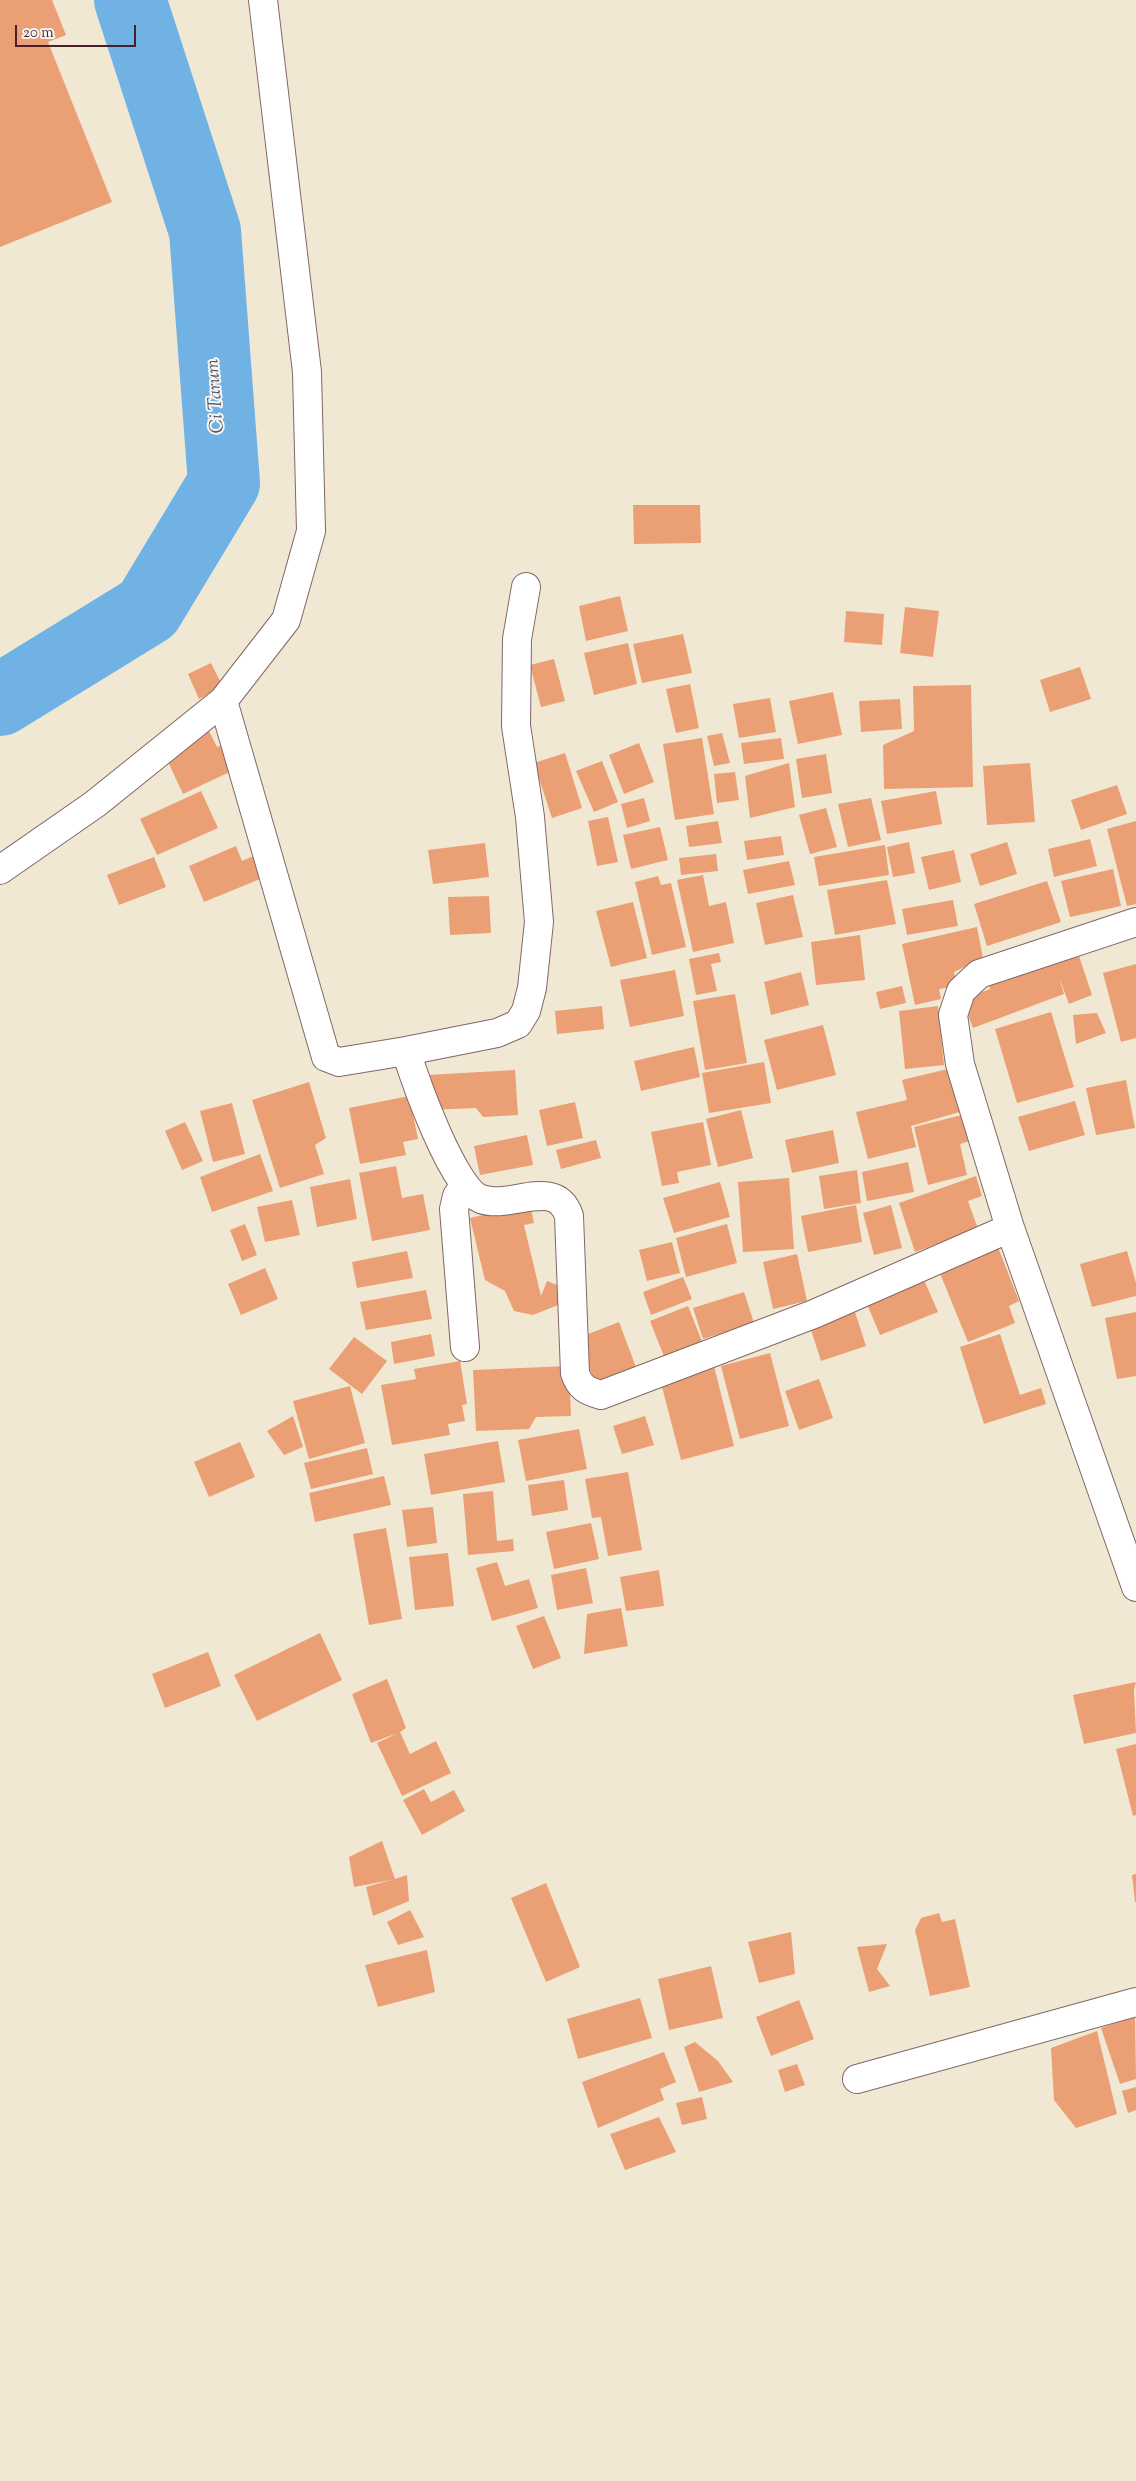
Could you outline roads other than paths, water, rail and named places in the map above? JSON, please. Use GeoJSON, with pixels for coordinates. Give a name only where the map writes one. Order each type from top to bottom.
{"type":"FeatureCollection","features":[{"type":"Feature","properties":{"kind":"street"},"geometry":{"type":"LineString","coordinates":[[0,870],[95,804],[223,701],[286,620],[311,531],[307,372],[263,0]]}},
{"type":"Feature","properties":{"kind":"street"},"geometry":{"type":"LineString","coordinates":[[223,701],[326,1057],[339,1062],[497,1033],[518,1024],[526,1011],[532,988],[539,922],[530,817],[516,726],[517,639],[526,587]]}},
{"type":"Feature","properties":{"kind":"street"},"geometry":{"type":"LineString","coordinates":[[1136,922],[978,974],[961,991],[953,1016],[960,1064],[1010,1228],[1136,1587]]}},
{"type":"Feature","properties":{"kind":"street"},"geometry":{"type":"LineString","coordinates":[[406,1050],[452,1167],[465,1185],[479,1199],[496,1202],[550,1195],[561,1200],[566,1208],[569,1216],[575,1373],[579,1384],[589,1392],[602,1394],[814,1314],[1010,1228]]}},
{"type":"Feature","properties":{"kind":"street"},"geometry":{"type":"LineString","coordinates":[[465,1185],[457,1196],[454,1209],[465,1346]]}},
{"type":"Feature","properties":{"kind":"street"},"geometry":{"type":"LineString","coordinates":[[857,2078],[1136,2002]]}},
{"type":"Feature","properties":{"kind":"waterway","name":"Ci Tarum"},"geometry":{"type":"LineString","coordinates":[[0,700],[148,609],[224,483],[205,231],[130,0]]}}]}
